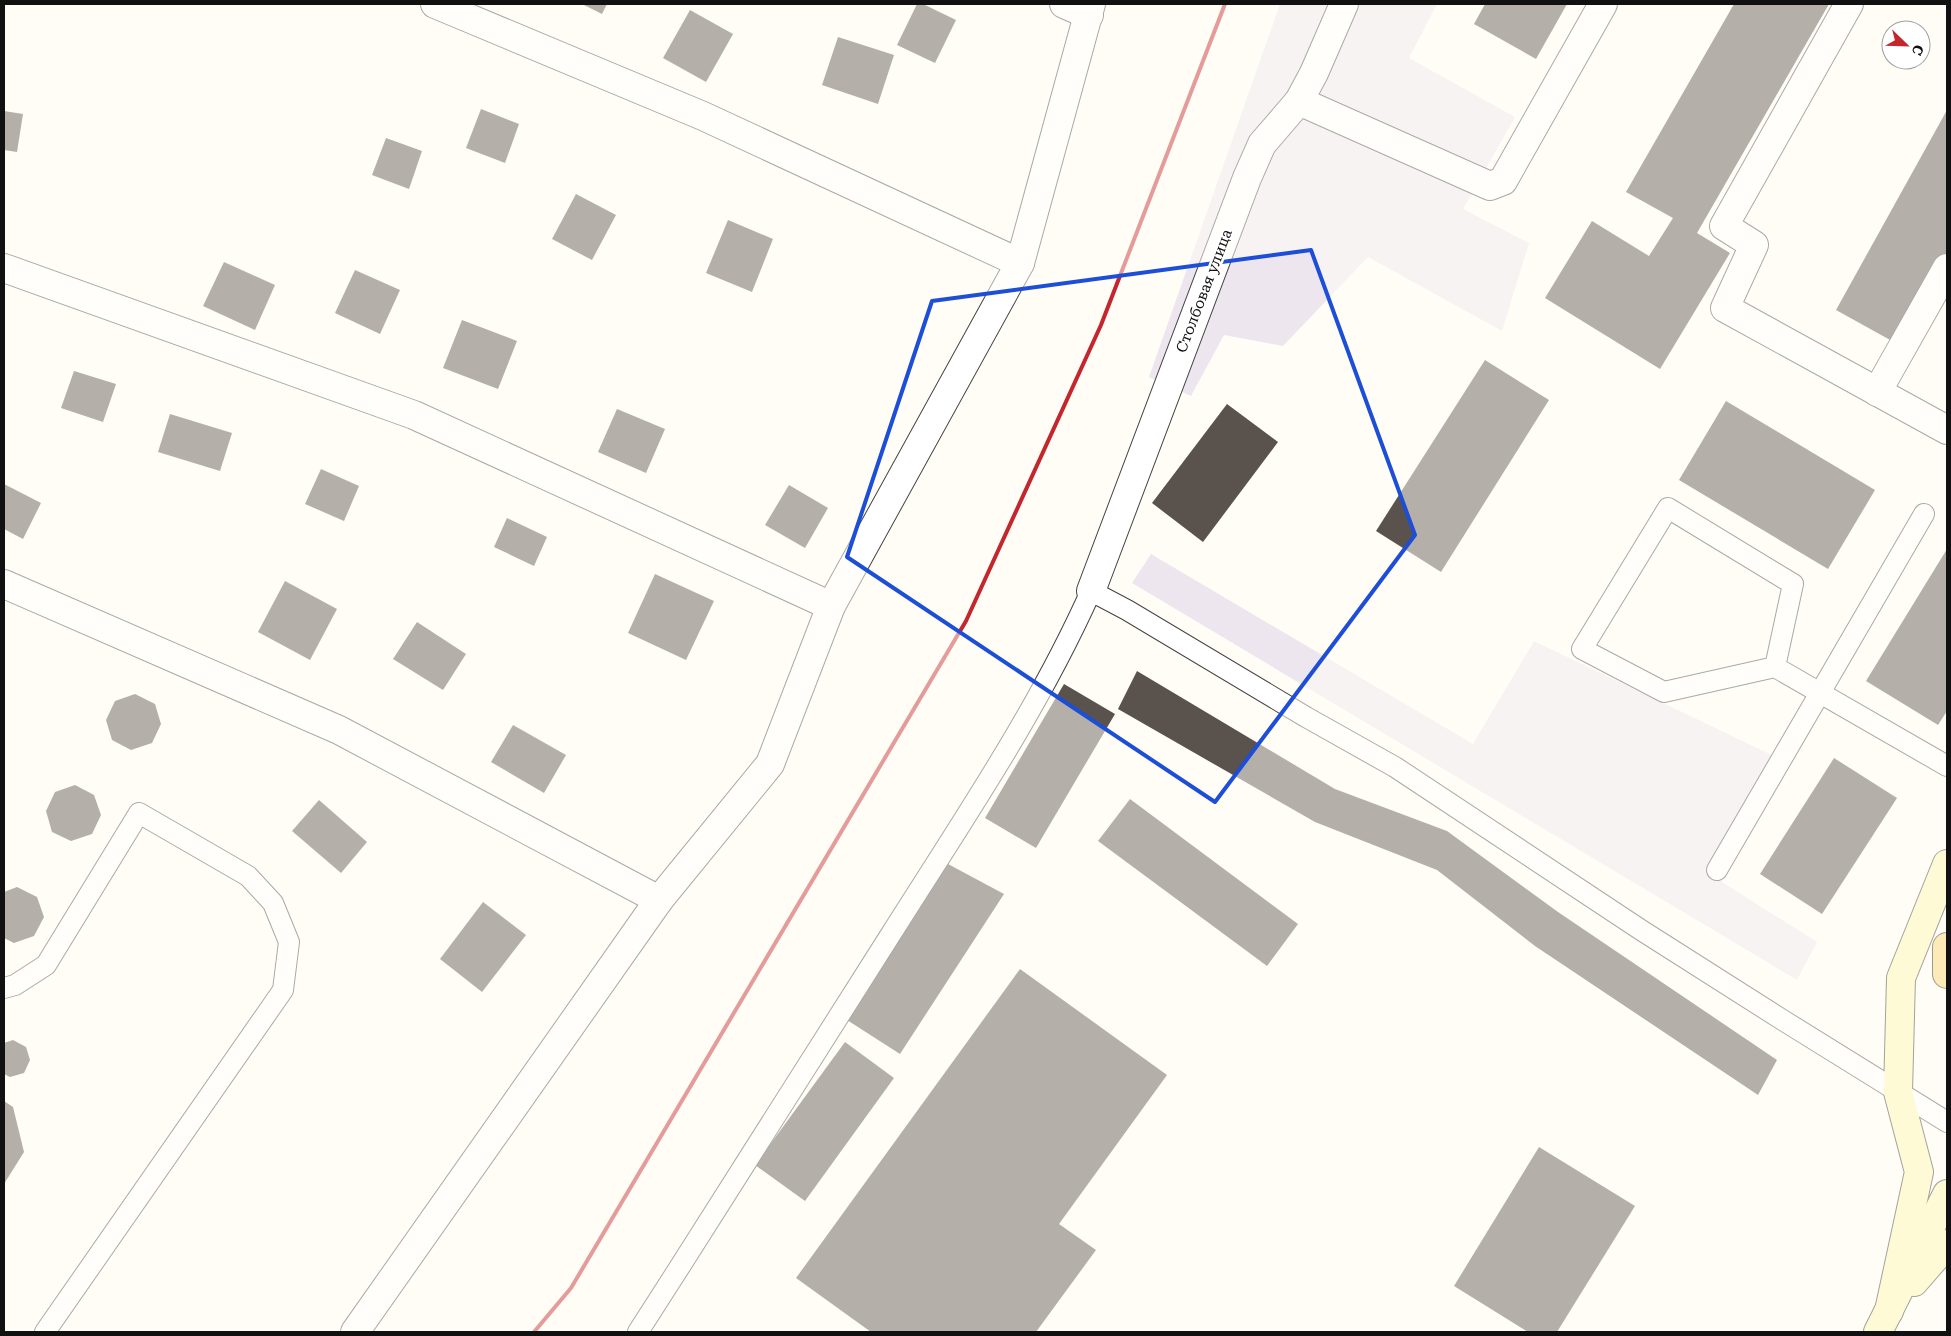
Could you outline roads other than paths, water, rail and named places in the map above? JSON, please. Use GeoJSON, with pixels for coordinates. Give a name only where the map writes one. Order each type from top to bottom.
{"type":"FeatureCollection","features":[{"type":"Feature","properties":{"kind":"main road"},"geometry":{"type":"LineString","coordinates":[[1883,1322],[1919,1172],[1898,1092],[1901,978],[1947,864]]}},
{"type":"Feature","properties":{"kind":"main road"},"geometry":{"type":"LineString","coordinates":[[1947,947],[1947,974]]}},
{"type":"Feature","properties":{"kind":"main road"},"geometry":{"type":"LineString","coordinates":[[1883,1322],[1947,1194]]}},
{"type":"Feature","properties":{"kind":"main road"},"geometry":{"type":"LineString","coordinates":[[1883,1322],[1947,1244]]}},
{"type":"Feature","properties":{"kind":"street"},"geometry":{"type":"LineString","coordinates":[[435,4],[703,116],[1020,263]]}},
{"type":"Feature","properties":{"kind":"street"},"geometry":{"type":"LineString","coordinates":[[355,1332],[659,900],[770,764],[831,606],[1020,263],[1090,10],[1064,4]]}},
{"type":"Feature","properties":{"kind":"street","name":"Столбовая улица"},"geometry":{"type":"LineString","coordinates":[[1091,591],[1247,178],[1262,144],[1299,101],[1314,73],[1344,4]]}},
{"type":"Feature","properties":{"kind":"street"},"geometry":{"type":"LineString","coordinates":[[1299,101],[1490,186],[1503,181],[1603,4]]}},
{"type":"Feature","properties":{"kind":"street"},"geometry":{"type":"LineString","coordinates":[[1848,4],[1724,226],[1754,245],[1725,308],[1947,430]]}},
{"type":"Feature","properties":{"kind":"street"},"geometry":{"type":"LineString","coordinates":[[4,268],[414,415],[831,606]]}},
{"type":"Feature","properties":{"kind":"street"},"geometry":{"type":"LineString","coordinates":[[1877,392],[1947,268]]}},
{"type":"Feature","properties":{"kind":"street"},"geometry":{"type":"LineString","coordinates":[[4,584],[339,730],[659,900]]}},
{"type":"Feature","properties":{"kind":"lane"},"geometry":{"type":"LineString","coordinates":[[1775,668],[1793,584],[1668,508],[1582,649],[1664,692],[1775,668],[1947,766]]}},
{"type":"Feature","properties":{"kind":"lane"},"geometry":{"type":"LineString","coordinates":[[1717,870],[1924,514]]}},
{"type":"Feature","properties":{"kind":"lane"},"geometry":{"type":"LineString","coordinates":[[638,1332],[1031,710],[1078,621],[1091,591],[1306,718],[1395,767],[1641,930],[1947,1122]]}},
{"type":"Feature","properties":{"kind":"lane"},"geometry":{"type":"LineString","coordinates":[[4,988],[15,986],[46,965],[139,813],[248,876],[274,903],[288,942],[283,990],[45,1332]]}},
{"type":"Feature","properties":{"kind":"railway"},"geometry":{"type":"LineString","coordinates":[[534,1332],[571,1288],[966,621],[1101,325],[1225,4]]}}]}
